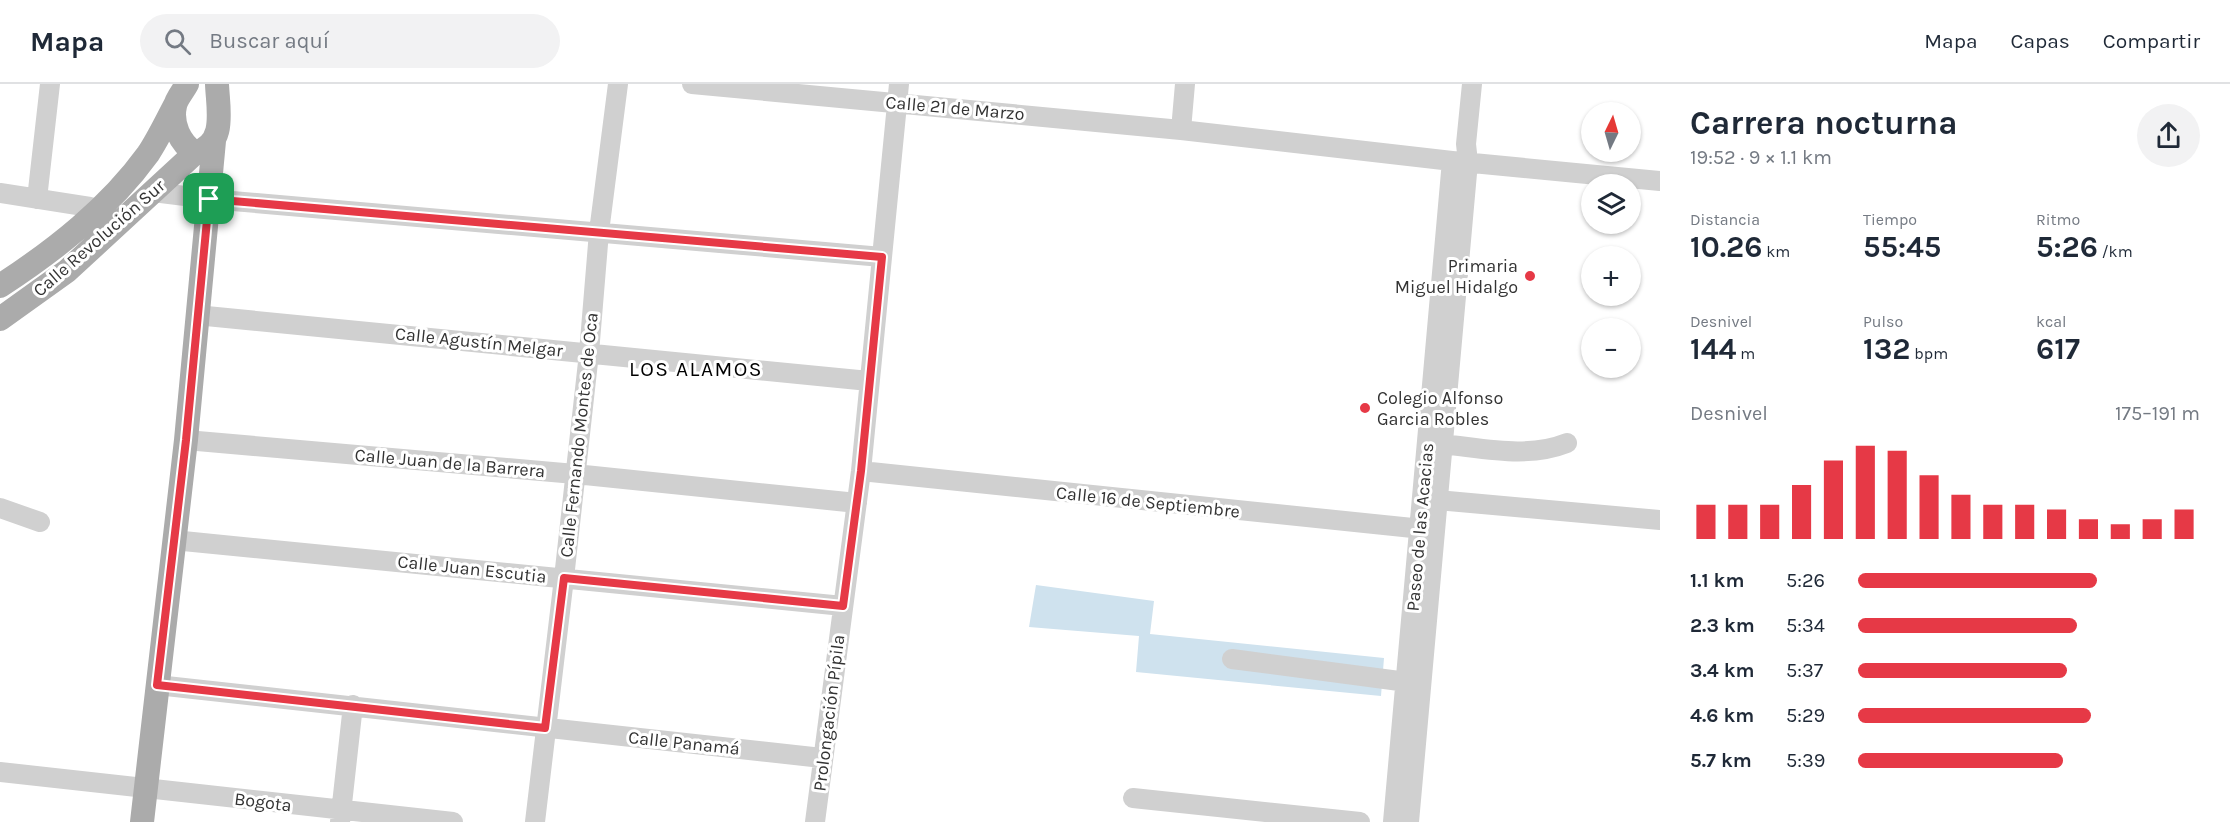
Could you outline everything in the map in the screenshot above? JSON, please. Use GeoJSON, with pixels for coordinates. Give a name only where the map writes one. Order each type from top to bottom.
{"type":"FeatureCollection","features":[{"type":"Feature","properties":{"kind":"main road","name":"Calle Revolución Sur"},"geometry":{"type":"LineString","coordinates":[[0,286],[33,265],[100,209],[147,154],[187,84]]}},
{"type":"Feature","properties":{"kind":"main road"},"geometry":{"type":"LineString","coordinates":[[142,822],[186,440],[196,315],[209,199],[204,147],[218,126],[219,98],[215,85]]}},
{"type":"Feature","properties":{"kind":"main road"},"geometry":{"type":"LineString","coordinates":[[175,105],[177,133],[185,146],[204,147]]}},
{"type":"Feature","properties":{"kind":"main road","name":"Calle Revolución Sur"},"geometry":{"type":"LineString","coordinates":[[0,319],[67,271],[204,147]]}},
{"type":"Feature","properties":{"kind":"street"},"geometry":{"type":"LineString","coordinates":[[37,199],[50,84]]}},
{"type":"Feature","properties":{"kind":"street","name":"Calle Fernando Montes de Oca"},"geometry":{"type":"LineString","coordinates":[[535,822],[589,353],[599,231],[618,84]]}},
{"type":"Feature","properties":{"kind":"street","name":"Calle 21 de Marzo"},"geometry":{"type":"LineString","coordinates":[[692,84],[898,93],[1181,130],[1462,156],[1660,181]]}},
{"type":"Feature","properties":{"kind":"street"},"geometry":{"type":"LineString","coordinates":[[1181,130],[1185,84]]}},
{"type":"Feature","properties":{"kind":"street"},"geometry":{"type":"LineString","coordinates":[[1462,156],[1472,84]]}},
{"type":"Feature","properties":{"kind":"street","name":"Prolongación Pípila"},"geometry":{"type":"LineString","coordinates":[[815,822],[858,503],[898,93]]}},
{"type":"Feature","properties":{"kind":"street","name":"Paseo de las Acacias"},"geometry":{"type":"LineString","coordinates":[[1430,500],[1442,444],[1462,156]]}},
{"type":"Feature","properties":{"kind":"street","name":"Paseo de las Acacias"},"geometry":{"type":"LineString","coordinates":[[1393,822],[1407,682],[1427,530],[1462,156]]}},
{"type":"Feature","properties":{"kind":"street"},"geometry":{"type":"LineString","coordinates":[[153,192],[209,199],[882,257]]}},
{"type":"Feature","properties":{"kind":"street"},"geometry":{"type":"LineString","coordinates":[[0,193],[100,209],[120,223]]}},
{"type":"Feature","properties":{"kind":"street","name":"Calle Agustín Melgar"},"geometry":{"type":"LineString","coordinates":[[196,315],[869,381]]}},
{"type":"Feature","properties":{"kind":"street","name":"Calle Juan de la Barrera"},"geometry":{"type":"LineString","coordinates":[[186,440],[575,474],[858,503]]}},
{"type":"Feature","properties":{"kind":"street"},"geometry":{"type":"LineString","coordinates":[[1442,444],[1527,452],[1547,450],[1567,443]]}},
{"type":"Feature","properties":{"kind":"street","name":"Calle 16 de Septiembre"},"geometry":{"type":"LineString","coordinates":[[861,471],[1427,530]]}},
{"type":"Feature","properties":{"kind":"street"},"geometry":{"type":"LineString","coordinates":[[1430,500],[1660,520]]}},
{"type":"Feature","properties":{"kind":"street"},"geometry":{"type":"LineString","coordinates":[[0,508],[40,522]]}},
{"type":"Feature","properties":{"kind":"street","name":"Paseo de las Acacias"},"geometry":{"type":"LineString","coordinates":[[1409,822],[1427,530]]}},
{"type":"Feature","properties":{"kind":"street","name":"Calle Juan Escutia"},"geometry":{"type":"LineString","coordinates":[[173,540],[843,606]]}},
{"type":"Feature","properties":{"kind":"street"},"geometry":{"type":"LineString","coordinates":[[1232,659],[1407,682]]}},
{"type":"Feature","properties":{"kind":"street","name":"Calle Panamá"},"geometry":{"type":"LineString","coordinates":[[157,685],[822,758]]}},
{"type":"Feature","properties":{"kind":"street"},"geometry":{"type":"LineString","coordinates":[[341,816],[353,705]]}},
{"type":"Feature","properties":{"kind":"street","name":"Bogota"},"geometry":{"type":"LineString","coordinates":[[0,772],[146,788],[341,816],[453,822]]}},
{"type":"Feature","properties":{"kind":"street"},"geometry":{"type":"LineString","coordinates":[[1133,798],[1360,822]]}},
{"type":"Feature","properties":{"kind":"water"},"geometry":{"type":"Polygon","coordinates":[[[1036,585],[1154,601],[1150,634],[1384,658],[1381,696],[1136,672],[1139,636],[1029,627],[1036,585]]]}},
{"type":"Feature","properties":{"kind":"place","name":"Primaria Miguel Hidalgo"},"geometry":{"type":"Point","coordinates":[1530,276]}},
{"type":"Feature","properties":{"kind":"place","name":"Colegio Alfonso Garcia Robles"},"geometry":{"type":"Point","coordinates":[1365,408]}},
{"type":"Feature","properties":{"kind":"district","name":"LOS ALAMOS"},"geometry":{"type":"Point","coordinates":[696,369]}},
{"type":"Feature","properties":{"kind":"route"},"geometry":{"type":"LineString","coordinates":[[209,199],[882,257],[858,503],[843,606],[564,578],[545,728],[157,685],[186,440],[196,315],[209,199]]}}]}
